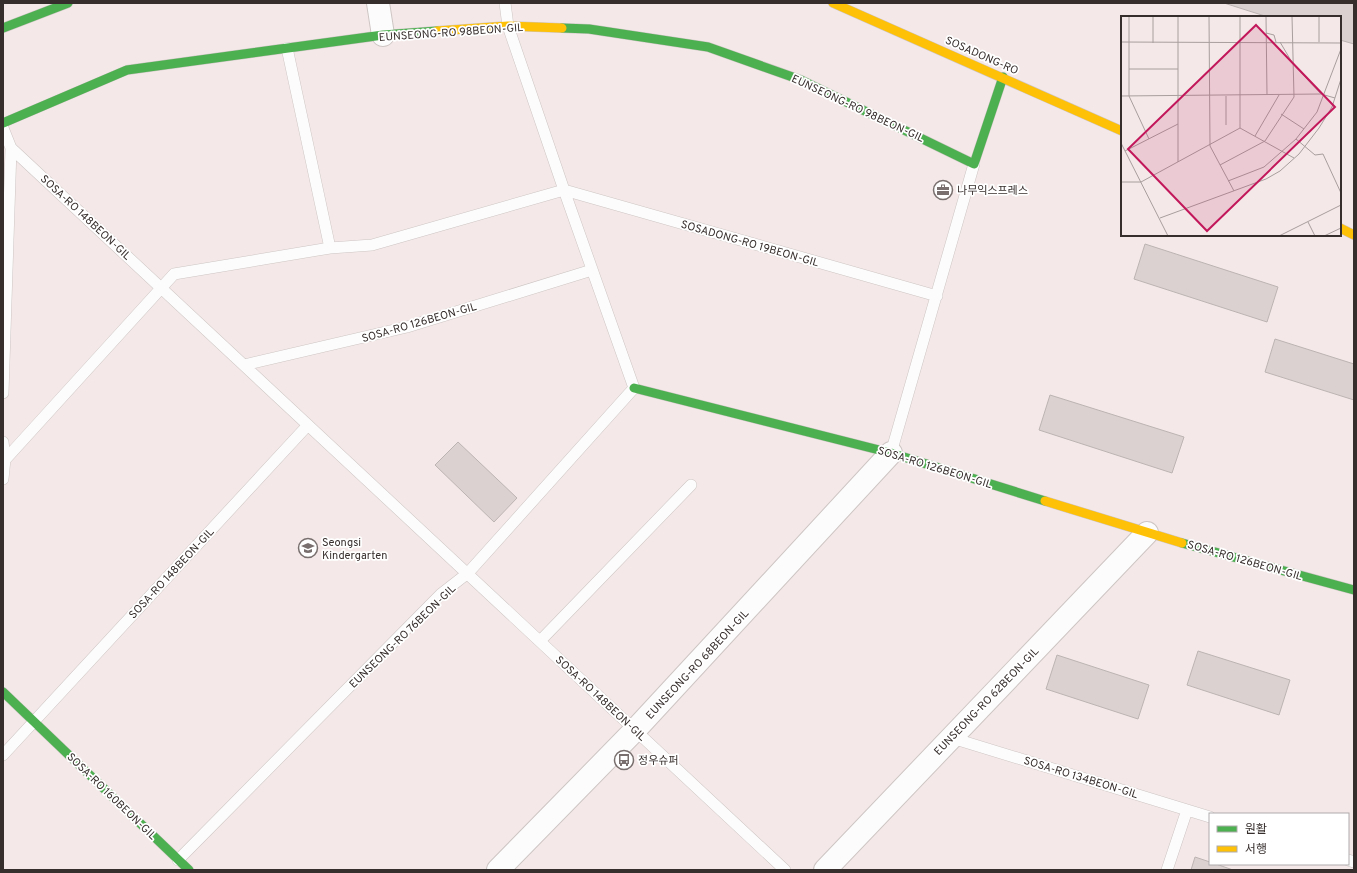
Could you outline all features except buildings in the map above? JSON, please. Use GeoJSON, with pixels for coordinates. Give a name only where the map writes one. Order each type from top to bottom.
{"type":"FeatureCollection","features":[{"type":"Feature","properties":{"kind":"street"},"geometry":{"type":"LineString","coordinates":[[3,28],[68,3]]}},
{"type":"Feature","properties":{"kind":"street"},"geometry":{"type":"LineString","coordinates":[[378,3],[383,35]]}},
{"type":"Feature","properties":{"kind":"street","name":"SOSADONG-RO"},"geometry":{"type":"LineString","coordinates":[[833,3],[1121,131]]}},
{"type":"Feature","properties":{"kind":"street","name":"EUNSEONG-RO 98BEON-GIL"},"geometry":{"type":"LineString","coordinates":[[3,123],[127,70],[383,35],[508,26],[589,29],[708,47],[801,80],[974,164]]}},
{"type":"Feature","properties":{"kind":"street"},"geometry":{"type":"LineString","coordinates":[[974,164],[1003,77]]}},
{"type":"Feature","properties":{"kind":"street"},"geometry":{"type":"LineString","coordinates":[[1341,228],[1354,235]]}},
{"type":"Feature","properties":{"kind":"street","name":"SOSA-RO 126BEON-GIL"},"geometry":{"type":"LineString","coordinates":[[634,388],[891,453],[1147,533],[1354,590]]}},
{"type":"Feature","properties":{"kind":"street","name":"EUNSEONG-RO 68BEON-GIL"},"geometry":{"type":"LineString","coordinates":[[498,870],[635,730],[891,453]]}},
{"type":"Feature","properties":{"kind":"street","name":"EUNSEONG-RO 62BEON-GIL"},"geometry":{"type":"LineString","coordinates":[[825,870],[1147,533]]}},
{"type":"Feature","properties":{"kind":"street","name":"SOSA-RO 160BEON-GIL"},"geometry":{"type":"LineString","coordinates":[[3,692],[35,722],[179,867]]}},
{"type":"Feature","properties":{"kind":"lane"},"geometry":{"type":"LineString","coordinates":[[505,3],[508,26],[634,388]]}},
{"type":"Feature","properties":{"kind":"lane"},"geometry":{"type":"LineString","coordinates":[[287,48],[330,248]]}},
{"type":"Feature","properties":{"kind":"lane","name":"SOSA-RO 148BEON-GIL"},"geometry":{"type":"LineString","coordinates":[[3,128],[11,148],[3,394]]}},
{"type":"Feature","properties":{"kind":"lane","name":"SOSA-RO 148BEON-GIL"},"geometry":{"type":"LineString","coordinates":[[11,148],[786,870]]}},
{"type":"Feature","properties":{"kind":"lane"},"geometry":{"type":"LineString","coordinates":[[891,453],[974,164]]}},
{"type":"Feature","properties":{"kind":"lane"},"geometry":{"type":"LineString","coordinates":[[4,460],[160,287],[174,274],[330,248],[372,245],[564,190]]}},
{"type":"Feature","properties":{"kind":"lane","name":"SOSADONG-RO 19BEON-GIL"},"geometry":{"type":"LineString","coordinates":[[564,190],[937,296]]}},
{"type":"Feature","properties":{"kind":"lane","name":"SOSA-RO 126BEON-GIL"},"geometry":{"type":"LineString","coordinates":[[244,365],[408,327],[592,270]]}},
{"type":"Feature","properties":{"kind":"lane","name":"EUNSEONG-RO 76BEON-GIL"},"geometry":{"type":"LineString","coordinates":[[179,867],[442,594],[468,574],[634,388]]}},
{"type":"Feature","properties":{"kind":"lane","name":"SOSA-RO 148BEON-GIL"},"geometry":{"type":"LineString","coordinates":[[35,722],[308,425]]}},
{"type":"Feature","properties":{"kind":"lane"},"geometry":{"type":"LineString","coordinates":[[3,442],[3,479]]}},
{"type":"Feature","properties":{"kind":"lane"},"geometry":{"type":"LineString","coordinates":[[540,641],[691,485]]}},
{"type":"Feature","properties":{"kind":"lane"},"geometry":{"type":"LineString","coordinates":[[3,755],[35,722]]}},
{"type":"Feature","properties":{"kind":"lane","name":"SOSA-RO 134BEON-GIL"},"geometry":{"type":"LineString","coordinates":[[952,738],[1209,817]]}},
{"type":"Feature","properties":{"kind":"lane"},"geometry":{"type":"LineString","coordinates":[[1167,870],[1187,810]]}},
{"type":"Feature","properties":{"kind":"traffic: fast"},"geometry":{"type":"LineString","coordinates":[[3,28],[68,3]]}},
{"type":"Feature","properties":{"kind":"traffic: fast"},"geometry":{"type":"LineString","coordinates":[[562,28],[589,29],[708,47],[801,80],[974,164],[1003,77]]}},
{"type":"Feature","properties":{"kind":"traffic: fast"},"geometry":{"type":"LineString","coordinates":[[3,123],[127,70],[383,35],[437,31]]}},
{"type":"Feature","properties":{"kind":"traffic: fast"},"geometry":{"type":"LineString","coordinates":[[634,388],[891,453],[1045,501]]}},
{"type":"Feature","properties":{"kind":"traffic: fast"},"geometry":{"type":"LineString","coordinates":[[1182,543],[1354,590]]}},
{"type":"Feature","properties":{"kind":"traffic: fast"},"geometry":{"type":"LineString","coordinates":[[3,692],[189,870]]}},
{"type":"Feature","properties":{"kind":"traffic: slow"},"geometry":{"type":"LineString","coordinates":[[833,3],[1121,131]]}},
{"type":"Feature","properties":{"kind":"traffic: slow"},"geometry":{"type":"LineString","coordinates":[[437,31],[508,26],[562,28]]}},
{"type":"Feature","properties":{"kind":"traffic: slow"},"geometry":{"type":"LineString","coordinates":[[1341,228],[1354,235]]}},
{"type":"Feature","properties":{"kind":"traffic: slow"},"geometry":{"type":"LineString","coordinates":[[1045,501],[1182,543]]}},
{"type":"Feature","properties":{"kind":"place","name":"나무익스프레스"},"geometry":{"type":"Point","coordinates":[943,190]}},
{"type":"Feature","properties":{"kind":"place","name":"Seongsi Kindergarten"},"geometry":{"type":"Point","coordinates":[308,548]}},
{"type":"Feature","properties":{"kind":"place","name":"정우슈퍼"},"geometry":{"type":"Point","coordinates":[624,760]}}]}
